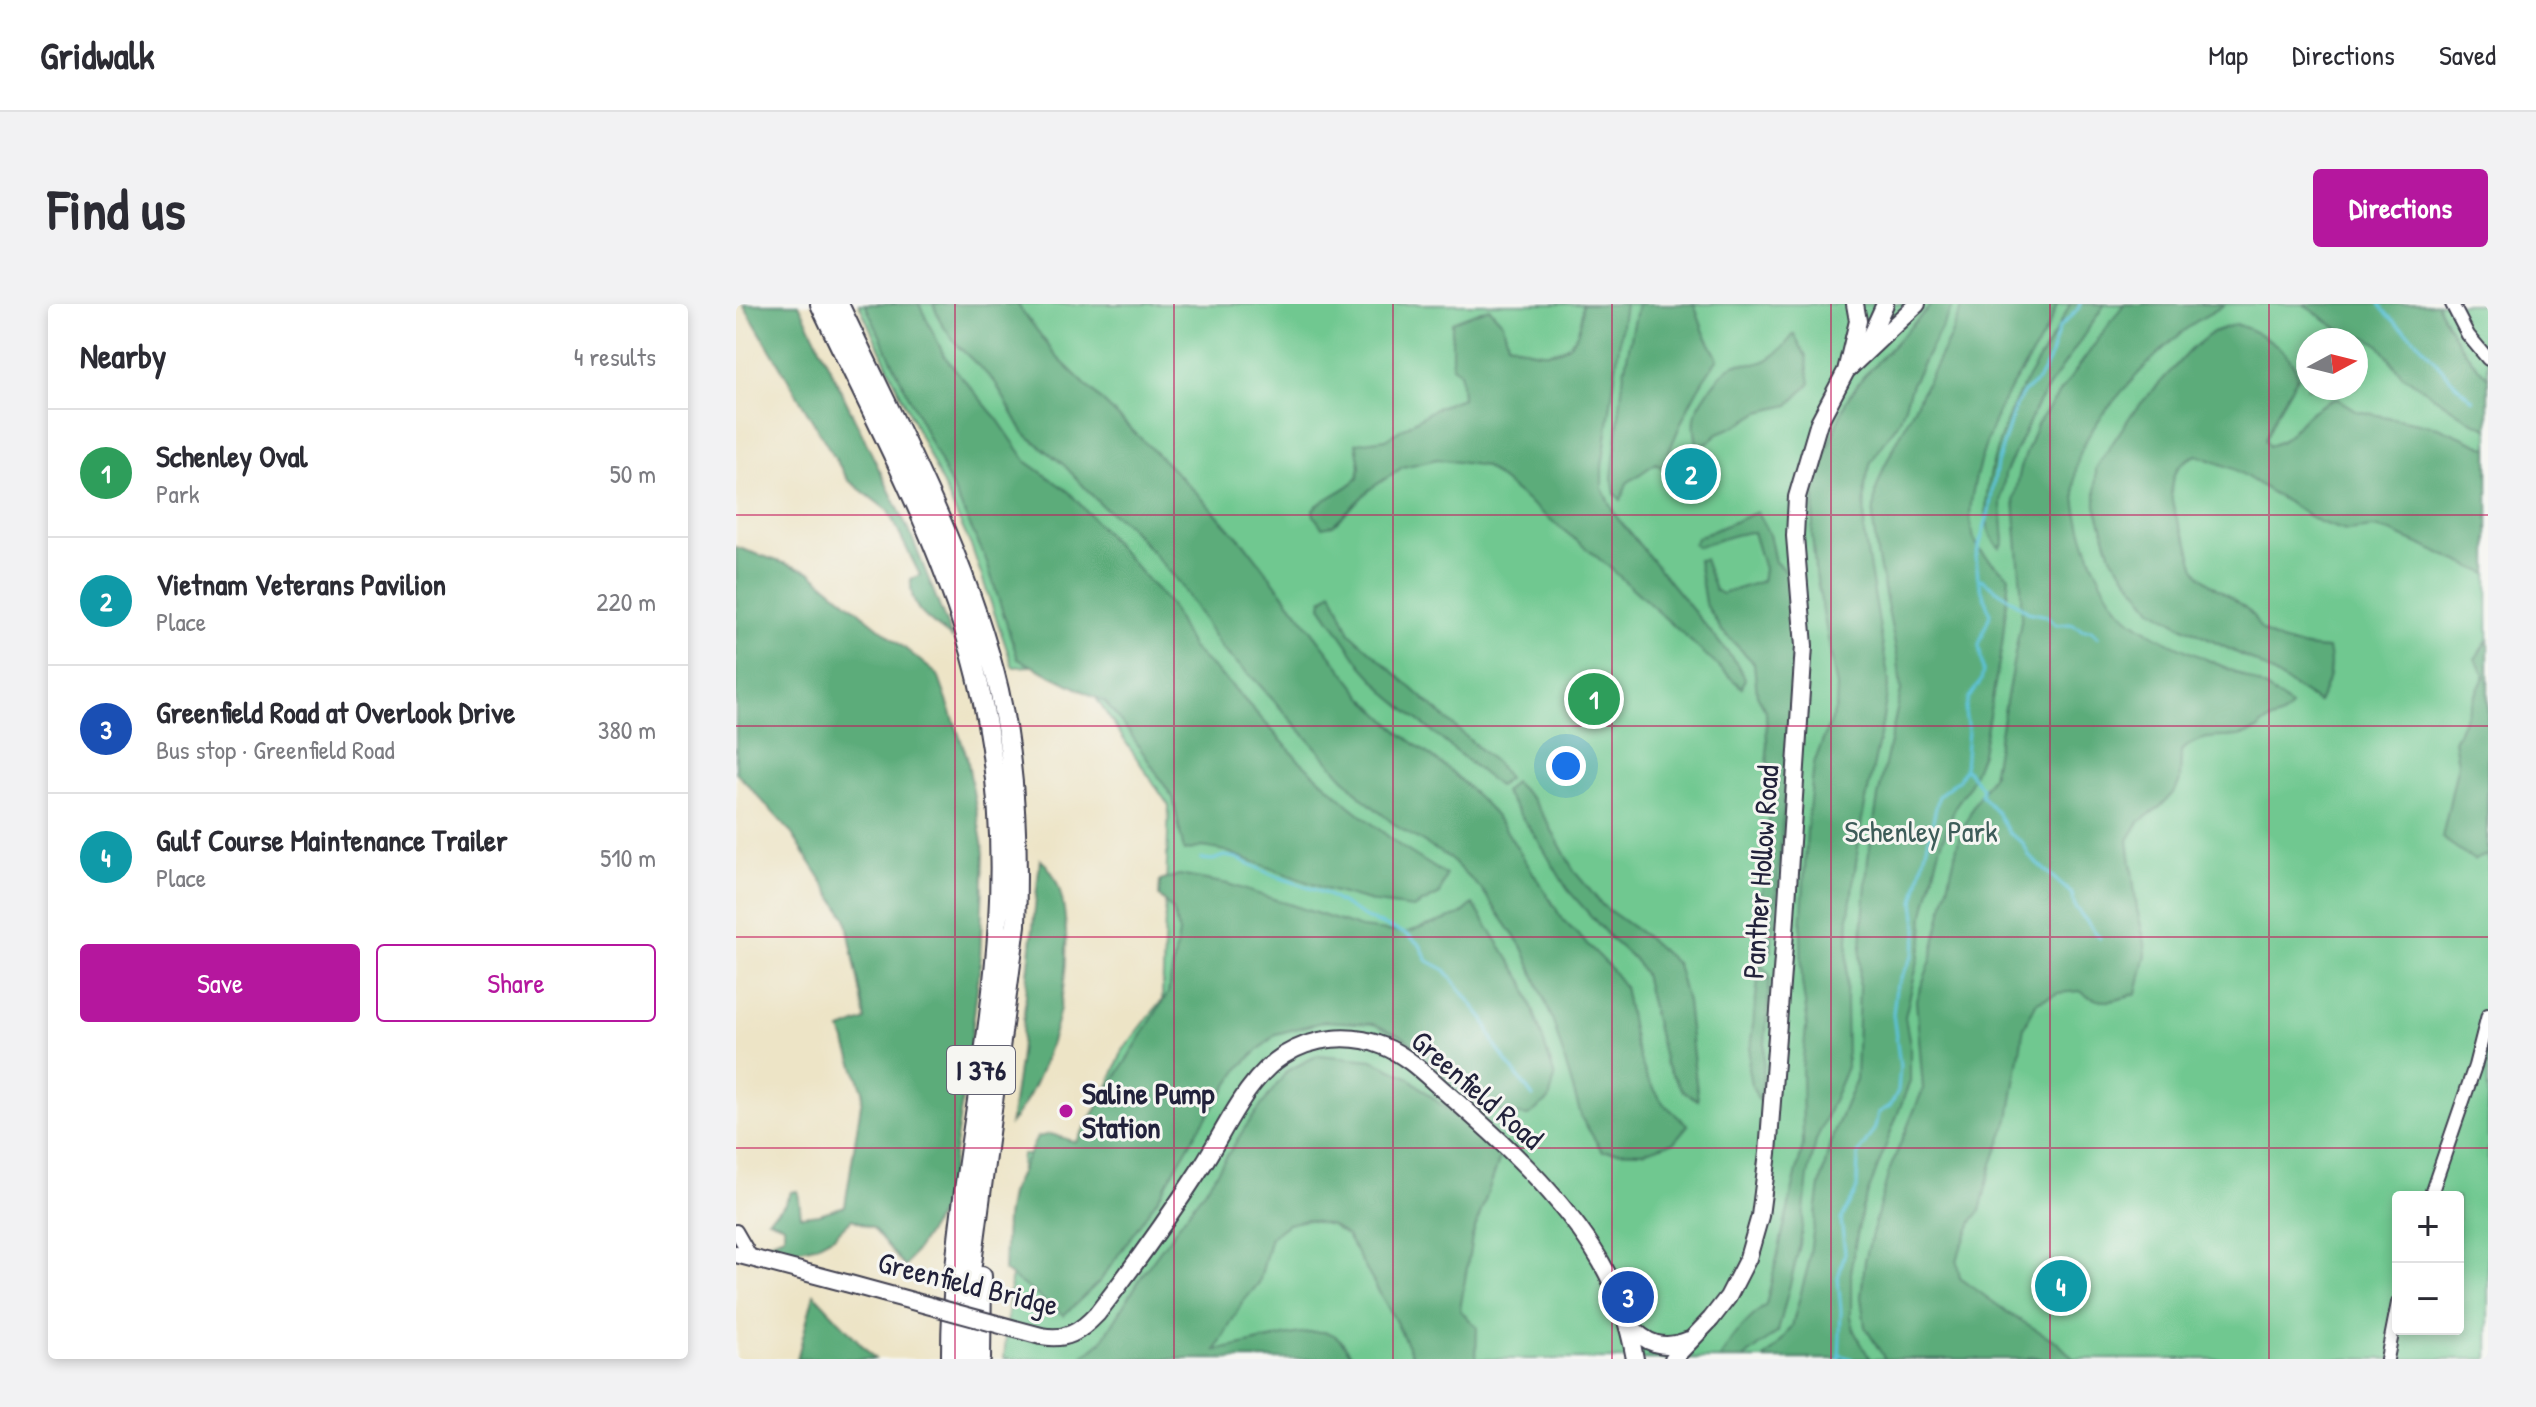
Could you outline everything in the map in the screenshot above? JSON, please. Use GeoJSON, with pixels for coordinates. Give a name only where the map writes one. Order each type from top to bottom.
{"type":"FeatureCollection","features":[{"type":"Feature","properties":{"kind":"highway","name":"I 376"},"geometry":{"type":"LineString","coordinates":[[820,304],[975,636],[1005,720],[1015,809],[1018,867],[1016,925],[970,1279],[966,1359]]}},
{"type":"Feature","properties":{"kind":"highway","name":"I 376"},"geometry":{"type":"LineString","coordinates":[[839,304],[955,553],[975,636],[995,780],[1000,838],[998,924],[955,1277],[951,1359]]}},
{"type":"Feature","properties":{"kind":"highway"},"geometry":{"type":"LineString","coordinates":[[981,1359],[981,1298],[996,1094]]}},
{"type":"Feature","properties":{"kind":"main road"},"geometry":{"type":"LineString","coordinates":[[1852,361],[1858,321],[1855,304]]}},
{"type":"Feature","properties":{"kind":"main road"},"geometry":{"type":"LineString","coordinates":[[1852,361],[1873,304]]}},
{"type":"Feature","properties":{"kind":"main road"},"geometry":{"type":"LineString","coordinates":[[1852,361],[1871,338],[1885,304]]}},
{"type":"Feature","properties":{"kind":"main road"},"geometry":{"type":"LineString","coordinates":[[1852,361],[1917,304]]}},
{"type":"Feature","properties":{"kind":"main road","name":"Panther Hollow Road"},"geometry":{"type":"LineString","coordinates":[[1673,1359],[1728,1297],[1748,1258],[1760,1216],[1768,1153],[1804,646],[1795,536],[1797,497],[1819,422],[1852,361]]}},
{"type":"Feature","properties":{"kind":"main road","name":"Greenfield Road"},"geometry":{"type":"LineString","coordinates":[[1076,1333],[1097,1314],[1146,1249],[1256,1080],[1287,1053],[1309,1043],[1334,1038],[1373,1043],[1396,1052],[1486,1128],[1552,1197],[1585,1238],[1612,1282],[1626,1320],[1635,1359]]}},
{"type":"Feature","properties":{"kind":"main road","name":"Greenfield Bridge"},"geometry":{"type":"LineString","coordinates":[[744,1256],[1041,1336],[1059,1338],[1076,1333]]}},
{"type":"Feature","properties":{"kind":"main road"},"geometry":{"type":"LineString","coordinates":[[1626,1320],[1638,1335],[1655,1345],[1678,1345],[1694,1338]]}},
{"type":"Feature","properties":{"kind":"street"},"geometry":{"type":"LineString","coordinates":[[2452,304],[2468,335],[2488,359]]}},
{"type":"Feature","properties":{"kind":"street"},"geometry":{"type":"LineString","coordinates":[[2432,1191],[2475,1066],[2488,1015]]}},
{"type":"Feature","properties":{"kind":"street"},"geometry":{"type":"LineString","coordinates":[[736,1231],[744,1256]]}},
{"type":"Feature","properties":{"kind":"street"},"geometry":{"type":"LineString","coordinates":[[2387,1359],[2392,1328]]}},
{"type":"Feature","properties":{"kind":"green space"},"geometry":{"type":"Polygon","coordinates":[[[743,304],[799,304],[911,535],[952,638],[917,607],[911,579],[920,575],[888,511],[848,480],[743,304]]]}},
{"type":"Feature","properties":{"kind":"green space","name":"Schenley Park"},"geometry":{"type":"Polygon","coordinates":[[[859,304],[2488,304],[2488,1359],[1004,1359],[1022,1155],[1080,1155],[1123,1050],[1162,1000],[1169,806],[1073,664],[1013,667],[972,548],[859,304]]]}},
{"type":"Feature","properties":{"kind":"green space"},"geometry":{"type":"Polygon","coordinates":[[[865,304],[919,304],[945,357],[998,420],[1027,462],[1069,492],[1170,605],[1192,648],[1232,686],[1298,759],[1400,846],[1446,875],[1440,894],[1413,908],[1376,903],[1325,889],[1225,851],[1203,847],[1184,851],[1173,798],[1130,733],[1105,702],[1018,659],[985,557],[865,304]]]}},
{"type":"Feature","properties":{"kind":"green space"},"geometry":{"type":"Polygon","coordinates":[[[933,304],[1017,304],[1058,358],[1198,494],[1248,548],[1364,698],[1400,733],[1451,771],[1485,804],[1502,824],[1563,920],[1624,986],[1635,1045],[1647,1078],[1663,1103],[1688,1125],[1674,1142],[1643,1152],[1602,1151],[1582,1119],[1553,1021],[1524,950],[1482,890],[1448,857],[1399,828],[1361,797],[1256,681],[1223,650],[1179,582],[1128,525],[1102,506],[1064,465],[1023,432],[995,382],[959,347],[941,323],[933,304]]]}},
{"type":"Feature","properties":{"kind":"green space"},"geometry":{"type":"Polygon","coordinates":[[[1582,304],[1625,304],[1602,467],[1602,488],[1615,515],[1737,664],[1745,678],[1742,688],[1608,566],[1484,466],[1437,459],[1403,467],[1370,489],[1333,525],[1322,527],[1314,516],[1313,509],[1358,478],[1360,466],[1356,443],[1386,439],[1436,408],[1462,398],[1460,372],[1452,366],[1452,322],[1489,308],[1503,323],[1508,343],[1537,352],[1549,352],[1560,350],[1576,335],[1581,322],[1582,304]]]}},
{"type":"Feature","properties":{"kind":"green space"},"geometry":{"type":"Polygon","coordinates":[[[1638,304],[1694,304],[1718,359],[1693,398],[1662,468],[1656,463],[1627,483],[1621,500],[1615,494],[1612,478],[1624,372],[1638,304]]]}},
{"type":"Feature","properties":{"kind":"green space"},"geometry":{"type":"Polygon","coordinates":[[[1932,304],[1954,304],[1912,384],[1900,420],[1871,462],[1865,484],[1864,534],[1889,682],[1862,819],[1849,914],[1847,1067],[1816,1141],[1808,1176],[1800,1245],[1778,1332],[1743,1359],[1720,1359],[1740,1329],[1766,1305],[1803,1145],[1802,1068],[1807,1018],[1802,982],[1801,932],[1807,830],[1814,763],[1836,707],[1837,687],[1815,569],[1812,534],[1817,476],[1846,401],[1863,377],[1932,304]]]}},
{"type":"Feature","properties":{"kind":"green space"},"geometry":{"type":"Polygon","coordinates":[[[1963,304],[2057,304],[2042,338],[2003,403],[1979,464],[1974,487],[1971,527],[1975,541],[1986,556],[2009,576],[2002,646],[1982,753],[1968,788],[1956,805],[1940,848],[1924,914],[1923,940],[1905,1017],[1910,1044],[1910,1081],[1862,1209],[1851,1267],[1854,1331],[1870,1359],[1763,1359],[1777,1347],[1792,1326],[1808,1266],[1830,1143],[1856,1079],[1860,958],[1868,859],[1901,691],[1877,554],[1873,521],[1875,493],[1884,467],[1950,337],[1963,304]]]}},
{"type":"Feature","properties":{"kind":"green space"},"geometry":{"type":"Polygon","coordinates":[[[2070,304],[2105,304],[2038,403],[2005,474],[2001,503],[2004,542],[2000,548],[1991,535],[1987,517],[1987,496],[1997,450],[2018,396],[2070,304]]]}},
{"type":"Feature","properties":{"kind":"green space"},"geometry":{"type":"Polygon","coordinates":[[[2124,304],[2225,304],[2194,323],[2147,364],[2100,418],[2081,451],[2075,475],[2075,499],[2083,536],[2095,566],[2110,596],[2131,620],[2170,643],[2255,682],[2291,707],[2282,716],[2245,735],[2200,740],[2181,751],[2180,781],[2175,791],[2139,822],[2128,840],[2146,955],[2137,993],[2101,1001],[2080,991],[2058,993],[2037,1002],[2024,1027],[2009,1119],[1992,1164],[1980,1211],[1973,1220],[1957,1262],[1960,1278],[2007,1312],[2057,1342],[2074,1359],[2032,1356],[2026,1359],[1885,1359],[1865,1327],[1861,1297],[1865,1260],[1889,1171],[1923,1089],[1916,1000],[1931,960],[1959,838],[1974,804],[1992,776],[2021,621],[2014,500],[2021,467],[2037,424],[2124,304]]]}},
{"type":"Feature","properties":{"kind":"green space"},"geometry":{"type":"Polygon","coordinates":[[[2303,304],[2437,304],[2459,343],[2488,377],[2488,428],[2471,421],[2402,375],[2378,344],[2368,338],[2368,328],[2337,328],[2303,304]]]}},
{"type":"Feature","properties":{"kind":"green space"},"geometry":{"type":"Polygon","coordinates":[[[2236,324],[2256,332],[2282,350],[2294,366],[2296,379],[2265,440],[2269,446],[2285,438],[2314,410],[2332,400],[2339,400],[2357,411],[2438,427],[2488,448],[2488,574],[2391,532],[2374,528],[2346,531],[2319,522],[2234,469],[2197,455],[2176,470],[2171,492],[2173,504],[2194,565],[2201,576],[2243,605],[2270,636],[2294,645],[2328,649],[2329,677],[2318,702],[2250,659],[2152,609],[2111,556],[2096,506],[2096,468],[2133,412],[2190,350],[2213,332],[2236,324]]]}},
{"type":"Feature","properties":{"kind":"green space"},"geometry":{"type":"Polygon","coordinates":[[[1794,334],[1806,356],[1810,384],[1789,405],[1760,412],[1718,433],[1705,445],[1697,444],[1696,413],[1719,378],[1736,364],[1755,364],[1767,360],[1794,334]]]}},
{"type":"Feature","properties":{"kind":"green space"},"geometry":{"type":"Polygon","coordinates":[[[1757,512],[1769,534],[1775,562],[1787,572],[1792,619],[1793,672],[1771,953],[1761,900],[1769,818],[1766,711],[1757,695],[1754,663],[1721,630],[1705,603],[1698,560],[1704,559],[1715,590],[1722,594],[1762,581],[1764,569],[1753,532],[1698,547],[1693,544],[1698,537],[1757,512]]]}},
{"type":"Feature","properties":{"kind":"green space"},"geometry":{"type":"Polygon","coordinates":[[[736,547],[810,572],[938,675],[967,757],[984,853],[980,963],[969,1058],[942,1211],[905,1267],[873,1228],[852,1219],[834,1236],[815,1246],[765,1257],[766,1243],[784,1236],[784,1225],[768,1219],[784,1205],[791,1192],[798,1191],[801,1216],[845,1206],[863,1091],[841,1030],[866,1020],[846,918],[790,831],[736,772],[736,547]]]}},
{"type":"Feature","properties":{"kind":"green space"},"geometry":{"type":"Polygon","coordinates":[[[1332,591],[1350,633],[1500,767],[1508,779],[1498,786],[1389,696],[1362,666],[1321,606],[1322,600],[1332,591]]]}},
{"type":"Feature","properties":{"kind":"green space"},"geometry":{"type":"Polygon","coordinates":[[[2488,639],[2487,855],[2474,860],[2442,838],[2458,763],[2454,741],[2485,675],[2475,659],[2488,639]]]}},
{"type":"Feature","properties":{"kind":"green space"},"geometry":{"type":"Polygon","coordinates":[[[1514,782],[1532,799],[1574,871],[1603,906],[1648,938],[1677,964],[1687,1002],[1698,1100],[1683,1091],[1665,1063],[1644,974],[1634,959],[1612,940],[1567,889],[1504,792],[1514,782]]]}},
{"type":"Feature","properties":{"kind":"green space"},"geometry":{"type":"Polygon","coordinates":[[[1040,859],[1052,873],[1060,892],[1065,915],[1066,965],[1055,1029],[1042,1067],[1025,1103],[1010,1124],[1019,1062],[1040,859]]]}},
{"type":"Feature","properties":{"kind":"green space"},"geometry":{"type":"Polygon","coordinates":[[[1179,875],[1228,884],[1361,928],[1405,933],[1460,915],[1473,904],[1524,982],[1555,1077],[1549,1100],[1528,1116],[1503,1113],[1402,1036],[1373,1024],[1326,1021],[1276,1034],[1241,1066],[1196,1133],[1160,1195],[1100,1281],[1064,1315],[1004,1271],[1010,1194],[1037,1137],[1051,1134],[1076,1142],[1168,993],[1179,933],[1173,910],[1159,896],[1160,881],[1179,875]]]}},
{"type":"Feature","properties":{"kind":"green space"},"geometry":{"type":"Polygon","coordinates":[[[1760,963],[1770,976],[1759,1101],[1748,1068],[1760,963]]]}},
{"type":"Feature","properties":{"kind":"green space"},"geometry":{"type":"Polygon","coordinates":[[[1318,1055],[1373,1060],[1408,1077],[1501,1155],[1472,1237],[1460,1310],[1477,1327],[1476,1359],[1414,1359],[1347,1236],[1331,1225],[1306,1220],[1288,1224],[1271,1237],[1259,1283],[1242,1303],[1216,1350],[1295,1334],[1324,1332],[1340,1340],[1354,1359],[1080,1359],[1102,1341],[1145,1271],[1287,1071],[1318,1055]]]}},
{"type":"Feature","properties":{"kind":"green space"},"geometry":{"type":"Polygon","coordinates":[[[814,1294],[875,1359],[797,1359],[814,1294]]]}},
{"type":"Feature","properties":{"kind":"waterway"},"geometry":{"type":"LineString","coordinates":[[1839,1359],[1841,1311],[1838,1278],[1845,1252],[1841,1220],[1857,1189],[1858,1155],[1875,1128],[1878,1113],[1890,1106],[1898,1091],[1900,1066],[1893,1014],[1896,988],[1913,955],[1918,932],[1914,902],[1939,795],[1959,779],[1965,768],[1968,731],[1965,712],[1968,699],[1981,681],[1983,671],[1979,645],[1990,614],[1978,578],[1976,557],[1989,511],[1997,464],[2015,407],[2024,392],[2038,381],[2049,361],[2059,328],[2080,304]]}},
{"type":"Feature","properties":{"kind":"waterway"},"geometry":{"type":"LineString","coordinates":[[2379,304],[2473,400]]}},
{"type":"Feature","properties":{"kind":"waterway"},"geometry":{"type":"LineString","coordinates":[[1981,579],[2028,612],[2047,616],[2056,625],[2072,624],[2082,630],[2091,630],[2098,637]]}},
{"type":"Feature","properties":{"kind":"waterway"},"geometry":{"type":"LineString","coordinates":[[1965,768],[1982,788],[1981,795],[1998,814],[2009,833],[2022,842],[2030,857],[2072,894],[2075,907],[2100,938]]}},
{"type":"Feature","properties":{"kind":"waterway"},"geometry":{"type":"LineString","coordinates":[[1201,859],[1237,858],[1270,874],[1326,894],[1366,918],[1408,935],[1420,945],[1428,961],[1445,970],[1484,1019],[1496,1047],[1533,1097]]}},
{"type":"Feature","properties":{"kind":"waterway"},"geometry":{"type":"LineString","coordinates":[[1840,1355],[1852,1359]]}},
{"type":"Feature","properties":{"kind":"place","name":"Vietnam Veterans Pavilion"},"geometry":{"type":"Point","coordinates":[1691,474]}},
{"type":"Feature","properties":{"kind":"place","name":"Schenley Oval"},"geometry":{"type":"Point","coordinates":[1594,699]}},
{"type":"Feature","properties":{"kind":"place","name":"Saline Pump Station"},"geometry":{"type":"Point","coordinates":[1066,1111]}},
{"type":"Feature","properties":{"kind":"place","name":"Gulf Course Maintenance Trailer"},"geometry":{"type":"Point","coordinates":[2061,1286]}},
{"type":"Feature","properties":{"kind":"place","name":"Greenfield Road at Overlook Drive"},"geometry":{"type":"Point","coordinates":[1628,1297]}}]}
